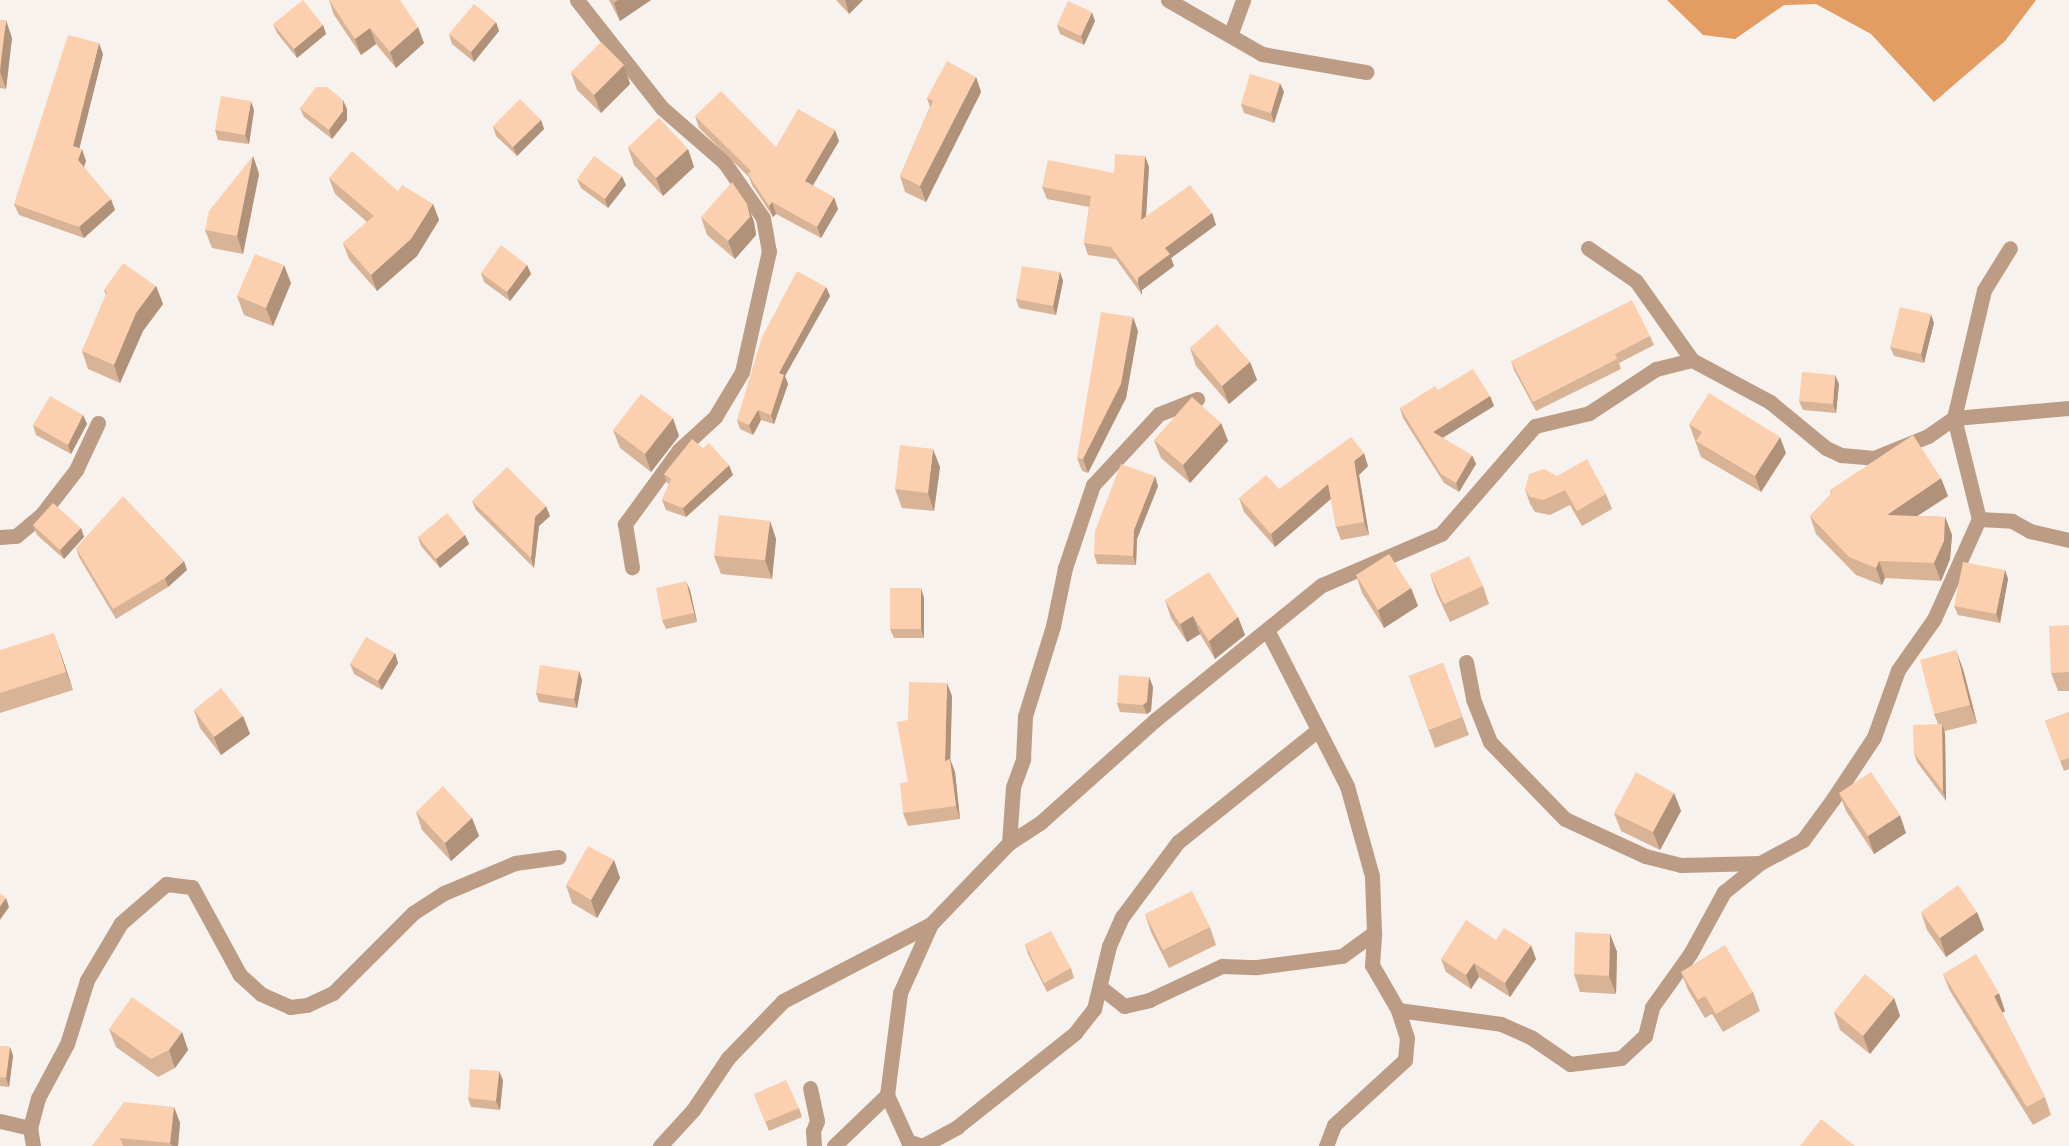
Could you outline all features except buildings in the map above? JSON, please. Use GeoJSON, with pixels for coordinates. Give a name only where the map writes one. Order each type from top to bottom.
{"type":"FeatureCollection","features":[{"type":"Feature","properties":{"kind":"street"},"geometry":{"type":"LineString","coordinates":[[577,0],[662,108],[724,162],[763,218],[769,251],[742,372],[715,417],[679,450],[625,524],[632,567]]}},
{"type":"Feature","properties":{"kind":"street"},"geometry":{"type":"LineString","coordinates":[[1168,0],[1231,33],[1262,54],[1366,72]]}},
{"type":"Feature","properties":{"kind":"street"},"geometry":{"type":"LineString","coordinates":[[1231,33],[1243,0]]}},
{"type":"Feature","properties":{"kind":"street"},"geometry":{"type":"LineString","coordinates":[[1588,248],[1636,281],[1692,360],[1770,402],[1826,448],[1841,455],[1874,458],[1928,436],[1954,418],[2069,408]]}},
{"type":"Feature","properties":{"kind":"street"},"geometry":{"type":"LineString","coordinates":[[1398,1011],[1501,1024],[1532,1038],[1570,1064],[1621,1058],[1645,1036],[1652,1007],[1690,954],[1724,892],[1760,864],[1803,840],[1874,737],[1898,670],[1934,619],[1979,519],[1954,418],[1984,290],[2010,248]]}},
{"type":"Feature","properties":{"kind":"street"},"geometry":{"type":"LineString","coordinates":[[660,1146],[693,1110],[728,1058],[783,1001],[931,924],[1009,843],[1041,822],[1155,720],[1322,585],[1441,534],[1535,426],[1588,413],[1656,369],[1692,360]]}},
{"type":"Feature","properties":{"kind":"street"},"geometry":{"type":"LineString","coordinates":[[1009,843],[1012,786],[1023,759],[1025,716],[1053,626],[1065,568],[1093,485],[1159,414],[1197,399]]}},
{"type":"Feature","properties":{"kind":"street"},"geometry":{"type":"LineString","coordinates":[[0,537],[15,536],[42,514],[76,470],[98,423]]}},
{"type":"Feature","properties":{"kind":"street"},"geometry":{"type":"LineString","coordinates":[[1979,519],[2012,521],[2030,531],[2069,540]]}},
{"type":"Feature","properties":{"kind":"street"},"geometry":{"type":"LineString","coordinates":[[1267,630],[1347,786],[1372,876],[1374,933],[1372,965],[1398,1011],[1407,1038],[1405,1060],[1334,1125],[1326,1146]]}},
{"type":"Feature","properties":{"kind":"street"},"geometry":{"type":"LineString","coordinates":[[1466,662],[1473,699],[1490,741],[1565,819],[1645,856],[1681,865],[1760,864]]}},
{"type":"Feature","properties":{"kind":"street"},"geometry":{"type":"LineString","coordinates":[[931,924],[900,993],[887,1095],[908,1141],[922,1146],[957,1127],[1075,1033],[1094,1009],[1109,946],[1122,917],[1178,842],[1318,730]]}},
{"type":"Feature","properties":{"kind":"street"},"geometry":{"type":"LineString","coordinates":[[33,1146],[30,1128],[38,1098],[67,1044],[87,980],[121,923],[166,885],[192,887],[240,975],[261,994],[290,1006],[307,1005],[333,993],[413,914],[444,893],[515,863],[559,857]]}},
{"type":"Feature","properties":{"kind":"street"},"geometry":{"type":"LineString","coordinates":[[1100,987],[1124,1006],[1149,1000],[1222,966],[1257,967],[1342,956],[1374,933]]}},
{"type":"Feature","properties":{"kind":"street"},"geometry":{"type":"LineString","coordinates":[[810,1088],[817,1121],[813,1131],[814,1146]]}},
{"type":"Feature","properties":{"kind":"street"},"geometry":{"type":"LineString","coordinates":[[834,1146],[887,1095]]}},
{"type":"Feature","properties":{"kind":"street"},"geometry":{"type":"LineString","coordinates":[[0,1121],[30,1128]]}},
{"type":"Feature","properties":{"kind":"shaded area"},"geometry":{"type":"Polygon","coordinates":[[[1667,0],[2036,0],[2005,41],[1934,102],[1871,34],[1816,4],[1784,5],[1735,39],[1703,35],[1667,0]]]}}]}
